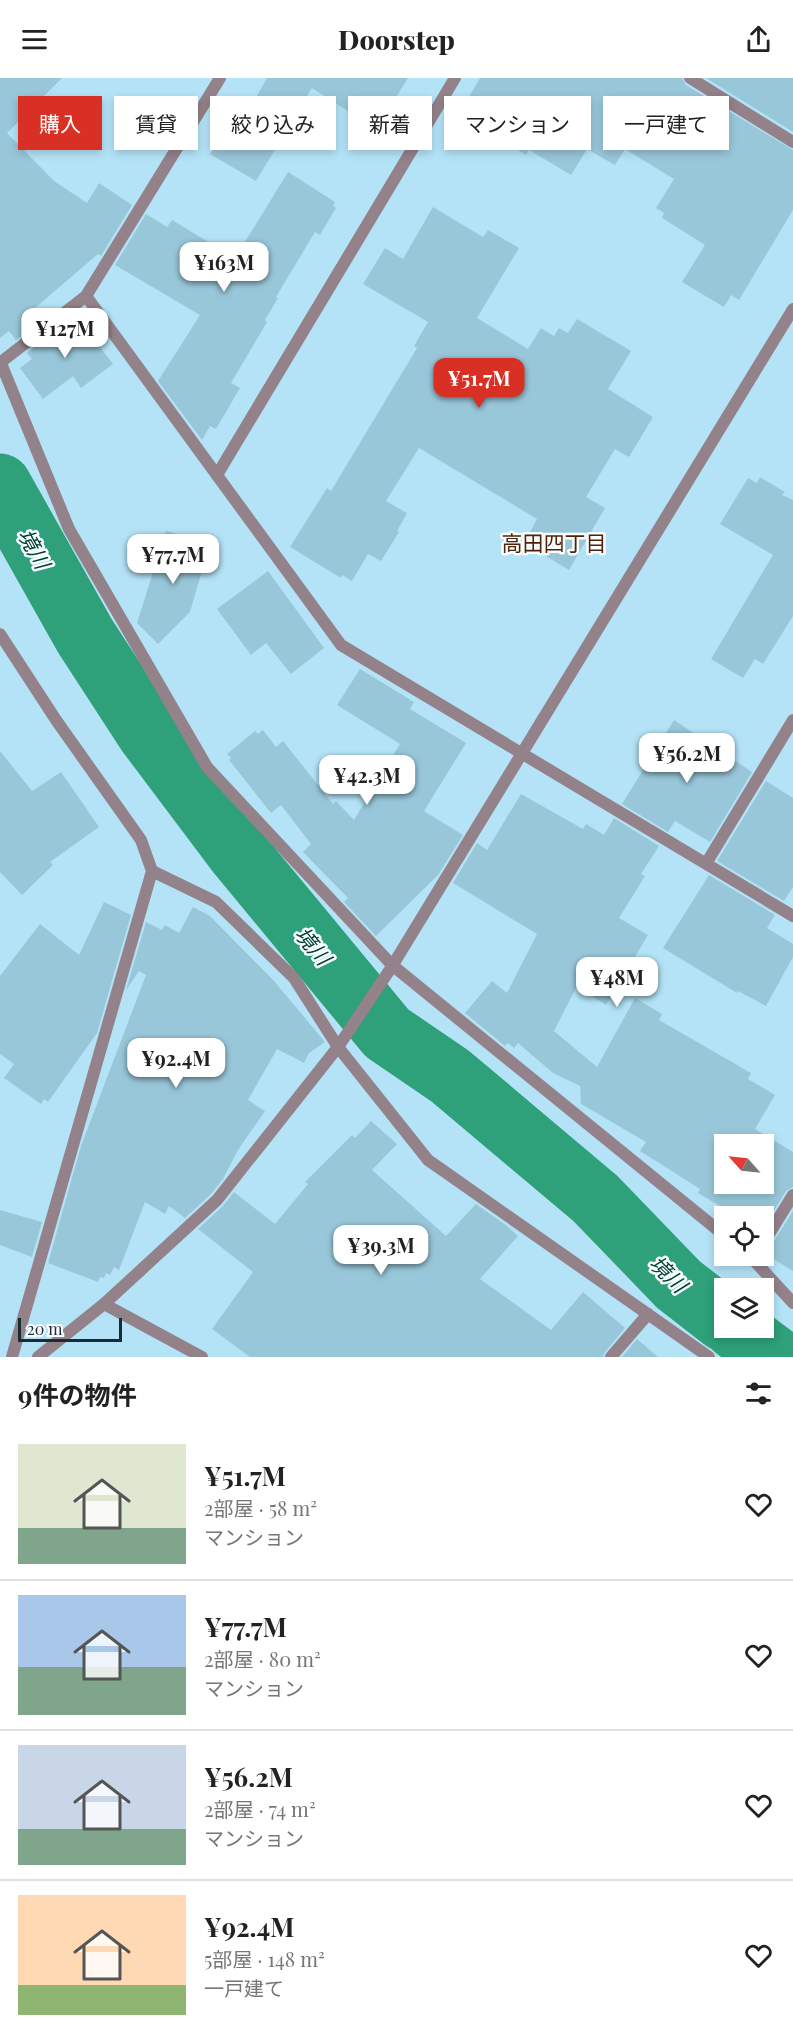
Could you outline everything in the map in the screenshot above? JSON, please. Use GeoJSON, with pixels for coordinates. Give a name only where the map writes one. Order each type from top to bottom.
{"type":"FeatureCollection","features":[{"type":"Feature","properties":{"kind":"street"},"geometry":{"type":"LineString","coordinates":[[220,78],[86,296],[0,362],[69,529],[207,767],[392,967],[714,1227]]}},
{"type":"Feature","properties":{"kind":"street"},"geometry":{"type":"LineString","coordinates":[[218,475],[455,78]]}},
{"type":"Feature","properties":{"kind":"street"},"geometry":{"type":"LineString","coordinates":[[690,78],[793,142]]}},
{"type":"Feature","properties":{"kind":"street"},"geometry":{"type":"LineString","coordinates":[[86,296],[341,645],[793,915]]}},
{"type":"Feature","properties":{"kind":"street"},"geometry":{"type":"LineString","coordinates":[[38,1357],[104,1304],[217,1200],[338,1047],[392,967],[793,309]]}},
{"type":"Feature","properties":{"kind":"street"},"geometry":{"type":"LineString","coordinates":[[0,634],[56,720],[141,840],[152,871],[12,1357]]}},
{"type":"Feature","properties":{"kind":"street"},"geometry":{"type":"LineString","coordinates":[[706,862],[793,720]]}},
{"type":"Feature","properties":{"kind":"street"},"geometry":{"type":"LineString","coordinates":[[152,871],[216,902],[294,978],[338,1047],[428,1160],[709,1357]]}},
{"type":"Feature","properties":{"kind":"street"},"geometry":{"type":"LineString","coordinates":[[774,1226],[793,1195]]}},
{"type":"Feature","properties":{"kind":"street"},"geometry":{"type":"LineString","coordinates":[[761,1266],[793,1303]]}},
{"type":"Feature","properties":{"kind":"street"},"geometry":{"type":"LineString","coordinates":[[104,1304],[202,1357]]}},
{"type":"Feature","properties":{"kind":"street"},"geometry":{"type":"LineString","coordinates":[[611,1357],[648,1314]]}},
{"type":"Feature","properties":{"kind":"building"},"geometry":{"type":"Polygon","coordinates":[[[0,78],[62,78],[44,96],[18,96],[18,122],[7,133],[18,144],[18,150],[24,150],[54,181],[87,203],[99,183],[132,205],[101,256],[98,254],[21,320],[41,321],[16,340],[9,331],[0,338],[0,78]]]}},
{"type":"Feature","properties":{"kind":"building"},"geometry":{"type":"Polygon","coordinates":[[[267,78],[408,78],[397,96],[348,96],[348,111],[336,103],[336,96],[324,96],[312,88],[307,96],[257,96],[267,78]]]}},
{"type":"Feature","properties":{"kind":"building"},"geometry":{"type":"Polygon","coordinates":[[[480,78],[682,78],[686,85],[704,96],[603,96],[603,150],[624,150],[615,165],[589,150],[591,150],[591,96],[470,96],[480,78]]]}},
{"type":"Feature","properties":{"kind":"building"},"geometry":{"type":"Polygon","coordinates":[[[706,78],[793,78],[793,132],[706,78]]]}},
{"type":"Feature","properties":{"kind":"building"},"geometry":{"type":"Polygon","coordinates":[[[729,111],[793,150],[793,210],[739,300],[731,295],[724,307],[682,282],[705,245],[662,218],[664,213],[656,208],[674,179],[627,150],[729,150],[729,111]]]}},
{"type":"Feature","properties":{"kind":"building"},"geometry":{"type":"Polygon","coordinates":[[[213,150],[275,150],[256,181],[210,154],[213,150]]]}},
{"type":"Feature","properties":{"kind":"building"},"geometry":{"type":"Polygon","coordinates":[[[518,150],[529,150],[526,155],[518,150]]]}},
{"type":"Feature","properties":{"kind":"building"},"geometry":{"type":"Polygon","coordinates":[[[529,150],[586,150],[571,175],[529,150]]]}},
{"type":"Feature","properties":{"kind":"building"},"geometry":{"type":"Polygon","coordinates":[[[288,172],[335,202],[333,206],[336,208],[320,235],[315,232],[276,297],[278,298],[265,320],[267,322],[231,383],[240,388],[216,429],[210,426],[202,440],[158,381],[200,315],[115,265],[146,214],[167,227],[172,220],[235,258],[288,172]]]}},
{"type":"Feature","properties":{"kind":"building"},"geometry":{"type":"Polygon","coordinates":[[[433,207],[483,237],[488,230],[519,248],[477,318],[528,349],[541,328],[554,336],[559,328],[568,333],[577,319],[631,351],[608,389],[653,417],[629,457],[615,449],[586,497],[605,508],[569,570],[524,543],[537,519],[419,448],[386,501],[407,513],[397,531],[399,532],[381,561],[368,554],[352,581],[342,575],[341,578],[290,547],[327,488],[331,491],[417,348],[414,346],[428,322],[363,284],[385,248],[403,259],[433,207]]]}},
{"type":"Feature","properties":{"kind":"building"},"geometry":{"type":"Polygon","coordinates":[[[66,322],[81,322],[113,364],[81,388],[73,376],[43,399],[20,368],[32,359],[27,353],[66,322]]]}},
{"type":"Feature","properties":{"kind":"building"},"geometry":{"type":"Polygon","coordinates":[[[760,477],[785,492],[782,495],[793,500],[793,616],[763,664],[755,659],[743,678],[711,659],[773,555],[720,524],[748,478],[757,483],[760,477]]]}},
{"type":"Feature","properties":{"kind":"building"},"geometry":{"type":"Polygon","coordinates":[[[166,531],[210,543],[190,612],[158,644],[137,623],[166,531]]]}},
{"type":"Feature","properties":{"kind":"building"},"geometry":{"type":"Polygon","coordinates":[[[268,571],[324,648],[291,674],[266,643],[251,655],[217,609],[268,571]]]}},
{"type":"Feature","properties":{"kind":"building"},"geometry":{"type":"Polygon","coordinates":[[[360,669],[414,702],[410,709],[466,743],[424,811],[463,835],[438,875],[376,936],[344,902],[348,898],[303,852],[311,844],[281,805],[271,813],[229,760],[231,758],[227,754],[255,731],[258,734],[263,730],[276,747],[283,741],[333,804],[336,801],[354,820],[400,744],[337,705],[360,669]]]}},
{"type":"Feature","properties":{"kind":"building"},"geometry":{"type":"Polygon","coordinates":[[[674,720],[752,772],[710,842],[675,821],[668,832],[622,804],[674,720]]]}},
{"type":"Feature","properties":{"kind":"building"},"geometry":{"type":"Polygon","coordinates":[[[0,751],[32,791],[61,772],[99,827],[50,862],[53,865],[22,895],[0,872],[0,751]]]}},
{"type":"Feature","properties":{"kind":"building"},"geometry":{"type":"Polygon","coordinates":[[[766,781],[793,798],[793,887],[784,901],[717,861],[766,781]]]}},
{"type":"Feature","properties":{"kind":"building"},"geometry":{"type":"Polygon","coordinates":[[[521,794],[583,829],[586,824],[604,835],[614,818],[659,846],[641,874],[645,876],[619,918],[648,935],[606,1005],[577,986],[554,1031],[597,1067],[635,998],[662,1014],[659,1020],[751,1073],[748,1079],[775,1095],[755,1129],[763,1134],[714,1134],[714,1194],[774,1194],[774,1140],[793,1152],[793,1187],[786,1191],[774,1211],[774,1206],[720,1206],[698,1193],[700,1189],[640,1151],[646,1142],[581,1104],[580,1086],[553,1073],[518,1043],[514,1048],[508,1043],[505,1046],[465,1013],[492,981],[507,993],[537,934],[453,883],[477,843],[487,850],[521,794]]]}},
{"type":"Feature","properties":{"kind":"building"},"geometry":{"type":"Polygon","coordinates":[[[709,875],[775,915],[767,928],[793,944],[793,957],[766,1006],[738,991],[737,993],[663,948],[709,875]]]}},
{"type":"Feature","properties":{"kind":"building"},"geometry":{"type":"Polygon","coordinates":[[[104,902],[131,915],[97,1033],[48,1102],[44,1099],[41,1104],[4,1078],[14,1064],[0,1054],[0,976],[40,924],[79,955],[104,902]]]}},
{"type":"Feature","properties":{"kind":"building"},"geometry":{"type":"Polygon","coordinates":[[[193,907],[210,916],[274,981],[325,1042],[309,1053],[304,1063],[277,1049],[248,1100],[265,1111],[238,1150],[223,1179],[211,1194],[185,1218],[169,1206],[165,1214],[145,1202],[119,1270],[114,1267],[110,1275],[106,1273],[104,1278],[100,1277],[98,1282],[48,1263],[81,1146],[146,975],[139,971],[126,990],[146,922],[162,930],[165,925],[179,933],[193,907]]]}},
{"type":"Feature","properties":{"kind":"building"},"geometry":{"type":"Polygon","coordinates":[[[371,1121],[397,1144],[372,1170],[446,1236],[476,1204],[518,1236],[480,1279],[551,1330],[583,1292],[625,1328],[603,1357],[250,1357],[212,1329],[253,1272],[198,1229],[223,1206],[234,1192],[275,1224],[308,1184],[305,1182],[352,1135],[355,1138],[371,1121]]]}},
{"type":"Feature","properties":{"kind":"building"},"geometry":{"type":"Polygon","coordinates":[[[0,1210],[42,1222],[32,1257],[0,1245],[0,1210]]]}},
{"type":"Feature","properties":{"kind":"building"},"geometry":{"type":"Polygon","coordinates":[[[793,1211],[793,1271],[774,1259],[774,1241],[793,1211]]]}},
{"type":"Feature","properties":{"kind":"building"},"geometry":{"type":"Polygon","coordinates":[[[637,1339],[658,1357],[622,1357],[637,1339]]]}},
{"type":"Feature","properties":{"kind":"waterway","name":"境川"},"geometry":{"type":"LineString","coordinates":[[0,485],[85,636],[148,733],[239,854],[387,1033],[450,1076],[596,1199],[679,1285],[714,1312]]}},
{"type":"Feature","properties":{"kind":"waterway","name":"境川"},"geometry":{"type":"LineString","coordinates":[[748,1338],[774,1357]]}},
{"type":"Feature","properties":{"kind":"district","name":"高田四丁目"},"geometry":{"type":"Point","coordinates":[554,542]}}]}
